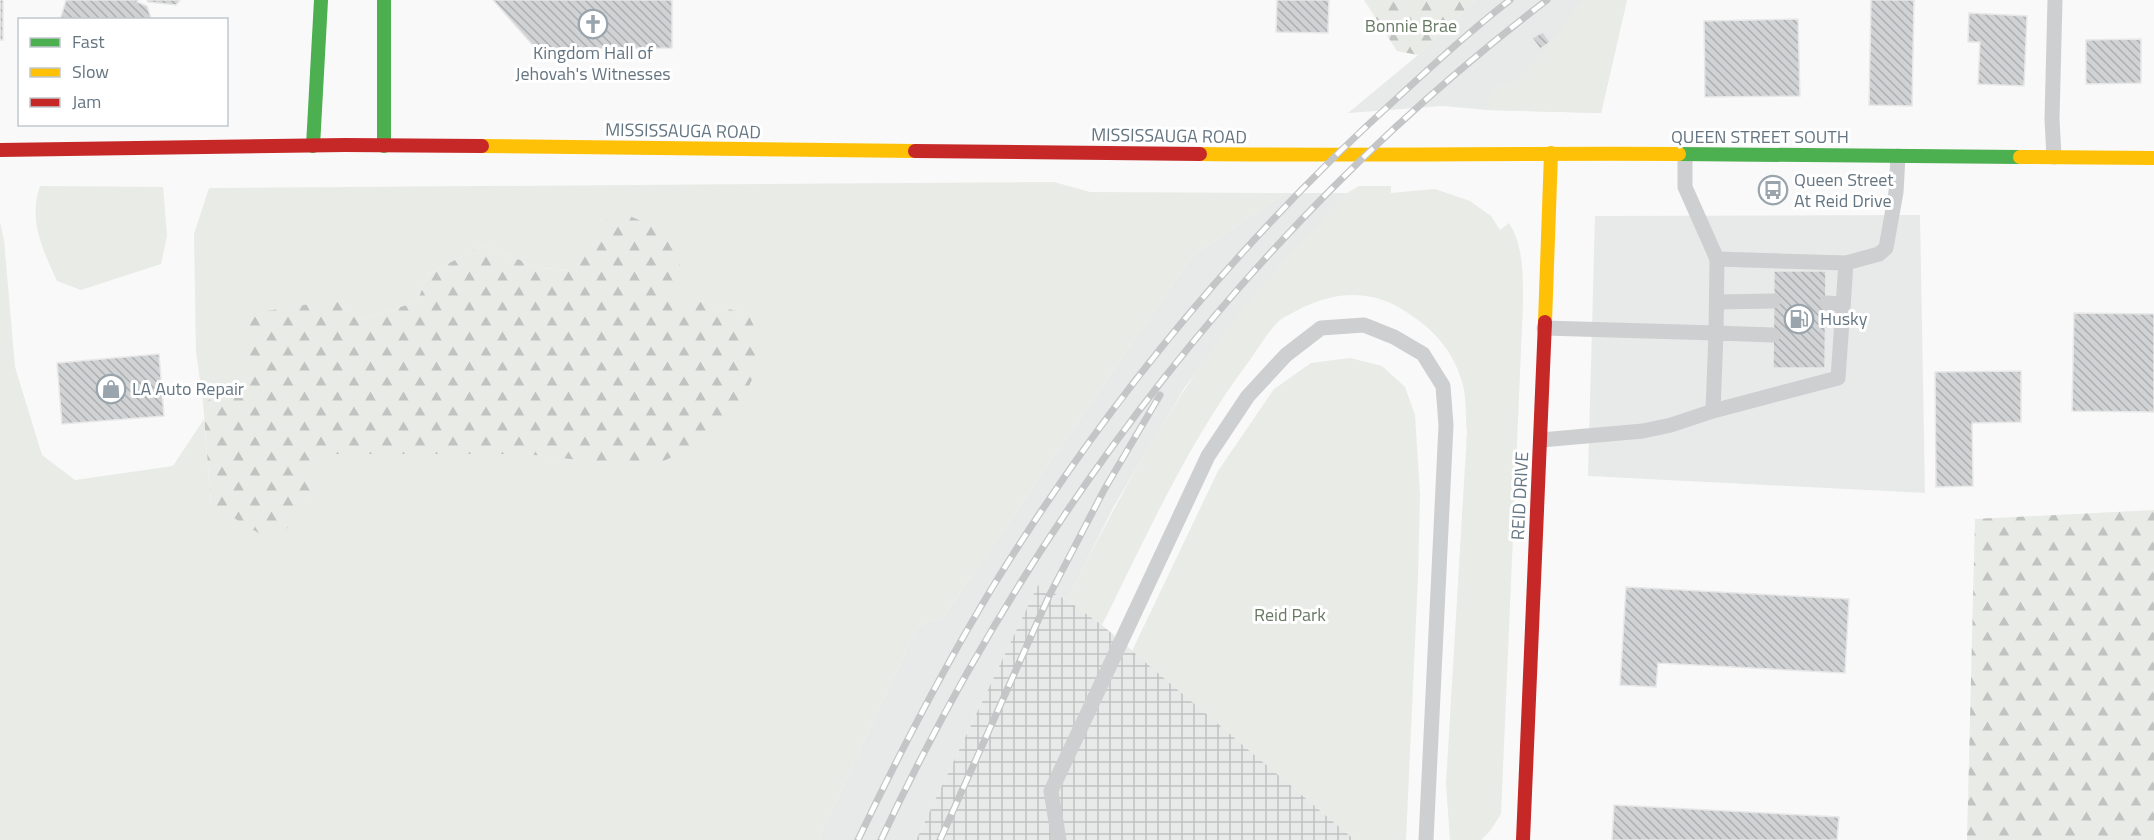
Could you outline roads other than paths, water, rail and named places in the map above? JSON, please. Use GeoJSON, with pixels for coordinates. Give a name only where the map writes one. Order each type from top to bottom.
{"type":"FeatureCollection","features":[{"type":"Feature","properties":{"kind":"main road"},"geometry":{"type":"LineString","coordinates":[[313,146],[321,0]]}},
{"type":"Feature","properties":{"kind":"main road"},"geometry":{"type":"LineString","coordinates":[[384,0],[384,146]]}},
{"type":"Feature","properties":{"kind":"main road","name":"MISSISSAUGA ROAD"},"geometry":{"type":"LineString","coordinates":[[0,150],[384,146],[1365,156]]}},
{"type":"Feature","properties":{"kind":"main road","name":"QUEEN STREET SOUTH"},"geometry":{"type":"LineString","coordinates":[[1365,156],[1551,153],[2154,158]]}},
{"type":"Feature","properties":{"kind":"main road","name":"REID DRIVE"},"geometry":{"type":"LineString","coordinates":[[1523,840],[1551,153]]}},
{"type":"Feature","properties":{"kind":"lane"},"geometry":{"type":"LineString","coordinates":[[2054,157],[2052,119],[2055,0]]}},
{"type":"Feature","properties":{"kind":"lane"},"geometry":{"type":"LineString","coordinates":[[1685,155],[1685,187],[1717,259],[1713,411]]}},
{"type":"Feature","properties":{"kind":"lane"},"geometry":{"type":"LineString","coordinates":[[1717,259],[1846,263],[1879,254],[1886,248],[1896,192],[1898,156]]}},
{"type":"Feature","properties":{"kind":"lane"},"geometry":{"type":"LineString","coordinates":[[1541,440],[1671,425],[1713,411],[1838,378],[1833,337],[1843,304],[1846,263]]}},
{"type":"Feature","properties":{"kind":"lane"},"geometry":{"type":"LineString","coordinates":[[1717,302],[1773,301]]}},
{"type":"Feature","properties":{"kind":"lane"},"geometry":{"type":"LineString","coordinates":[[1826,303],[1843,304]]}},
{"type":"Feature","properties":{"kind":"lane"},"geometry":{"type":"LineString","coordinates":[[1059,840],[1051,791],[1208,456],[1248,396],[1286,355],[1321,328],[1364,325],[1394,337],[1423,354],[1443,386],[1446,425],[1426,840]]}},
{"type":"Feature","properties":{"kind":"lane"},"geometry":{"type":"LineString","coordinates":[[1544,328],[1773,335]]}},
{"type":"Feature","properties":{"kind":"railway"},"geometry":{"type":"LineString","coordinates":[[858,840],[922,712],[992,588],[1080,455],[1127,391],[1228,268],[1282,210],[1396,99],[1510,0]]}},
{"type":"Feature","properties":{"kind":"railway"},"geometry":{"type":"LineString","coordinates":[[881,840],[942,719],[1009,601],[1083,488],[1163,380],[1249,276],[1342,178],[1441,86],[1547,0]]}},
{"type":"Feature","properties":{"kind":"railway"},"geometry":{"type":"LineString","coordinates":[[940,840],[1049,596],[1104,490],[1160,395]]}},
{"type":"Feature","properties":{"kind":"place","name":"Kingdom Hall of Jehovah's Witnesses"},"geometry":{"type":"Point","coordinates":[593,24]}},
{"type":"Feature","properties":{"kind":"place","name":"Queen Street At Reid Drive"},"geometry":{"type":"Point","coordinates":[1773,190]}},
{"type":"Feature","properties":{"kind":"place","name":"Husky"},"geometry":{"type":"Point","coordinates":[1799,319]}},
{"type":"Feature","properties":{"kind":"place","name":"LA Auto Repair"},"geometry":{"type":"Point","coordinates":[111,389]}},
{"type":"Feature","properties":{"kind":"park label","name":"Bonnie Brae"},"geometry":{"type":"Point","coordinates":[1411,26]}},
{"type":"Feature","properties":{"kind":"park label","name":"Reid Park"},"geometry":{"type":"Point","coordinates":[1290,615]}}]}
